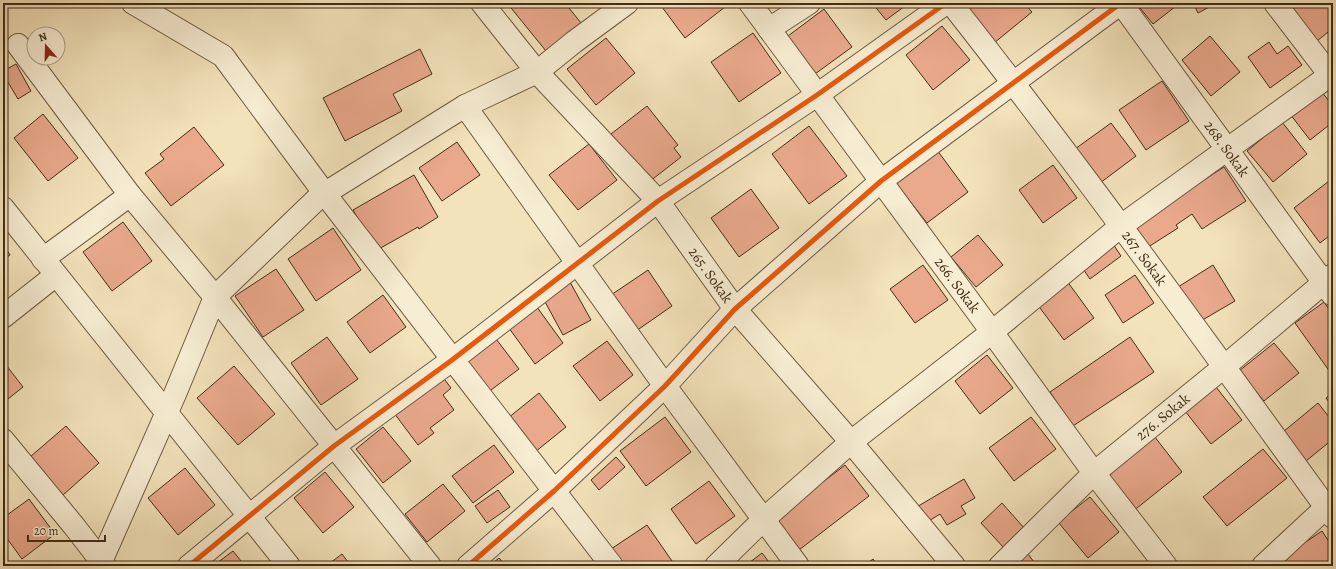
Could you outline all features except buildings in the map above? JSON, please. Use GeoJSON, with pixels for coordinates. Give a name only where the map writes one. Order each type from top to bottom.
{"type":"FeatureCollection","features":[{"type":"Feature","properties":{"kind":"street"},"geometry":{"type":"LineString","coordinates":[[133,3],[223,56],[325,194],[612,566]]}},
{"type":"Feature","properties":{"kind":"street","name":"265. Sokak"},"geometry":{"type":"LineString","coordinates":[[482,3],[537,72],[658,201],[735,309],[851,442],[954,566]]}},
{"type":"Feature","properties":{"kind":"street"},"geometry":{"type":"LineString","coordinates":[[102,564],[215,297],[319,197],[465,106],[537,72],[574,42],[627,3]]}},
{"type":"Feature","properties":{"kind":"street","name":"266. Sokak"},"geometry":{"type":"LineString","coordinates":[[750,3],[1094,473],[1166,566]]}},
{"type":"Feature","properties":{"kind":"street"},"geometry":{"type":"LineString","coordinates":[[769,29],[809,3]]}},
{"type":"Feature","properties":{"kind":"street"},"geometry":{"type":"LineString","coordinates":[[189,566],[334,446],[452,360],[658,201],[817,95],[946,3]]}},
{"type":"Feature","properties":{"kind":"street","name":"267. Sokak"},"geometry":{"type":"LineString","coordinates":[[951,3],[1121,226],[1331,508]]}},
{"type":"Feature","properties":{"kind":"street"},"geometry":{"type":"LineString","coordinates":[[468,566],[554,491],[665,386],[735,309],[881,182],[1121,3]]}},
{"type":"Feature","properties":{"kind":"street","name":"268. Sokak"},"geometry":{"type":"LineString","coordinates":[[1121,3],[1227,149],[1330,284]]}},
{"type":"Feature","properties":{"kind":"street"},"geometry":{"type":"LineString","coordinates":[[716,566],[764,519],[851,442],[992,332],[1121,226],[1332,75],[1275,3]]}},
{"type":"Feature","properties":{"kind":"street"},"geometry":{"type":"LineString","coordinates":[[18,45],[130,195],[215,297],[430,566]]}},
{"type":"Feature","properties":{"kind":"street"},"geometry":{"type":"LineString","coordinates":[[465,106],[665,386],[798,566]]}},
{"type":"Feature","properties":{"kind":"street"},"geometry":{"type":"LineString","coordinates":[[3,317],[49,267],[130,195]]}},
{"type":"Feature","properties":{"kind":"street"},"geometry":{"type":"LineString","coordinates":[[3,208],[289,566]]}},
{"type":"Feature","properties":{"kind":"street","name":"276. Sokak"},"geometry":{"type":"LineString","coordinates":[[1000,566],[1094,473],[1225,366],[1330,284]]}},
{"type":"Feature","properties":{"kind":"street"},"geometry":{"type":"LineString","coordinates":[[3,440],[74,526],[102,564]]}},
{"type":"Feature","properties":{"kind":"street"},"geometry":{"type":"LineString","coordinates":[[1263,566],[1331,508]]}},
{"type":"Feature","properties":{"kind":"cycle path"},"geometry":{"type":"LineString","coordinates":[[189,566],[334,446],[452,360],[658,201],[817,95],[946,3]]}},
{"type":"Feature","properties":{"kind":"cycle path"},"geometry":{"type":"LineString","coordinates":[[468,566],[554,491],[665,386],[735,309],[881,181],[1121,3]]}}]}
